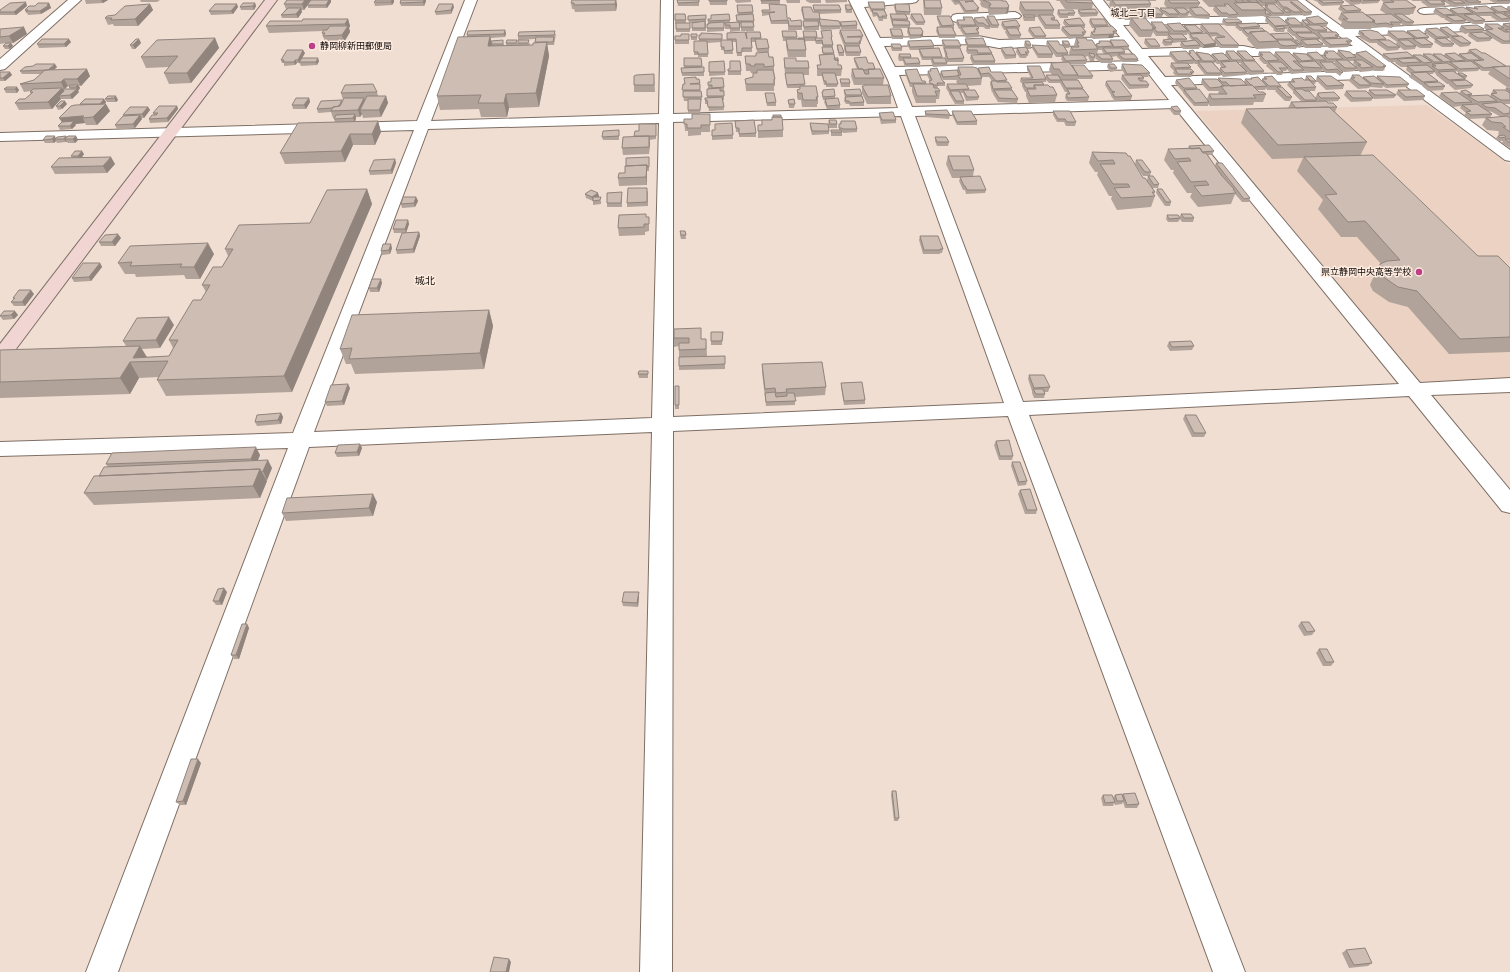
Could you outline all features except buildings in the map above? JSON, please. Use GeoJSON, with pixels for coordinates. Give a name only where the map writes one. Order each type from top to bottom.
{"type":"FeatureCollection","features":[{"type":"Feature","properties":{"kind":"street"},"geometry":{"type":"LineString","coordinates":[[0,66],[75,0]]}},
{"type":"Feature","properties":{"kind":"street"},"geometry":{"type":"LineString","coordinates":[[0,357],[271,0]]}},
{"type":"Feature","properties":{"kind":"street"},"geometry":{"type":"LineString","coordinates":[[102,972],[301,440],[471,0]]}},
{"type":"Feature","properties":{"kind":"street"},"geometry":{"type":"LineString","coordinates":[[656,972],[661,424],[667,0]]}},
{"type":"Feature","properties":{"kind":"street"},"geometry":{"type":"LineString","coordinates":[[908,0],[856,2],[891,71],[1016,409],[1229,972]]}},
{"type":"Feature","properties":{"kind":"street"},"geometry":{"type":"LineString","coordinates":[[1097,0],[1179,104],[1416,389],[1510,505]]}},
{"type":"Feature","properties":{"kind":"street"},"geometry":{"type":"LineString","coordinates":[[1298,0],[1510,157]]}},
{"type":"Feature","properties":{"kind":"street"},"geometry":{"type":"LineString","coordinates":[[957,18],[1018,21],[1008,5]]}},
{"type":"Feature","properties":{"kind":"street"},"geometry":{"type":"LineString","coordinates":[[1424,11],[1510,6]]}},
{"type":"Feature","properties":{"kind":"street"},"geometry":{"type":"LineString","coordinates":[[1115,22],[1322,18]]}},
{"type":"Feature","properties":{"kind":"street"},"geometry":{"type":"LineString","coordinates":[[1256,19],[1270,33]]}},
{"type":"Feature","properties":{"kind":"street"},"geometry":{"type":"LineString","coordinates":[[1342,33],[1510,25]]}},
{"type":"Feature","properties":{"kind":"street"},"geometry":{"type":"LineString","coordinates":[[876,42],[978,40],[999,44],[1139,53]]}},
{"type":"Feature","properties":{"kind":"street"},"geometry":{"type":"LineString","coordinates":[[891,71],[1139,53],[1243,50],[1253,52],[1365,50]]}},
{"type":"Feature","properties":{"kind":"street"},"geometry":{"type":"LineString","coordinates":[[1162,81],[1398,74]]}},
{"type":"Feature","properties":{"kind":"street"},"geometry":{"type":"LineString","coordinates":[[0,137],[1179,104]]}},
{"type":"Feature","properties":{"kind":"street"},"geometry":{"type":"LineString","coordinates":[[0,449],[301,440],[1016,409],[1510,385]]}},
{"type":"Feature","properties":{"kind":"shaded area","name":"県立静岡中央高等学校"},"geometry":{"type":"Polygon","coordinates":[[[1427,105],[1510,165],[1510,379],[1419,383],[1196,111],[1427,105]]]}},
{"type":"Feature","properties":{"kind":"place","name":"静岡柳新田郵便局"},"geometry":{"type":"Point","coordinates":[312,46]}},
{"type":"Feature","properties":{"kind":"place","name":"県立静岡中央高等学校"},"geometry":{"type":"Point","coordinates":[1419,272]}},
{"type":"Feature","properties":{"kind":"district","name":"城北二丁目"},"geometry":{"type":"Point","coordinates":[1133,13]}},
{"type":"Feature","properties":{"kind":"district","name":"城北"},"geometry":{"type":"Point","coordinates":[425,280]}}]}
